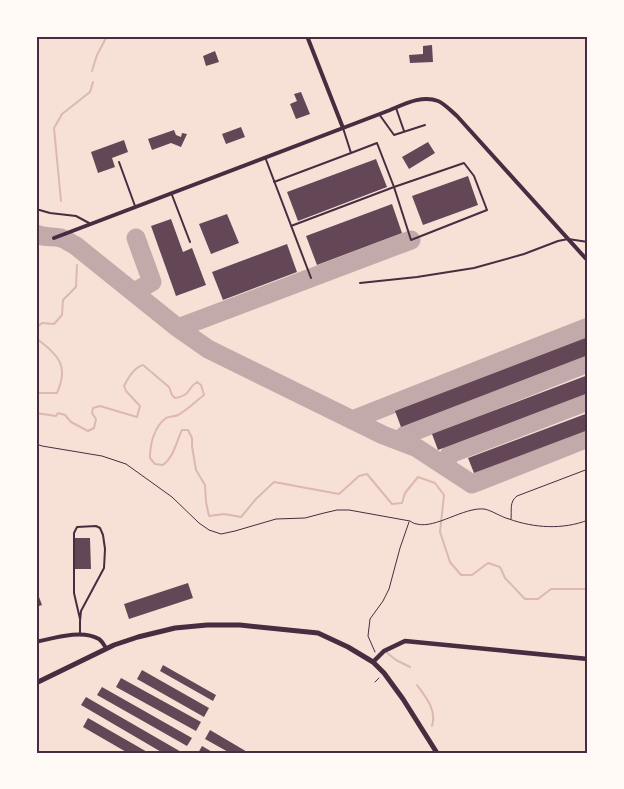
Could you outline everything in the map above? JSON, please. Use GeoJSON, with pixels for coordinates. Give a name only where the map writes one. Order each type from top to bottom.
{"type":"FeatureCollection","features":[{"type":"Feature","properties":{"kind":"main road"},"geometry":{"type":"LineString","coordinates":[[36,682],[106,648],[138,637],[175,628],[207,625],[240,625],[318,633],[348,647],[373,662],[384,673],[403,699],[436,753]]}},
{"type":"Feature","properties":{"kind":"street"},"geometry":{"type":"LineString","coordinates":[[307,36],[343,128]]}},
{"type":"Feature","properties":{"kind":"street"},"geometry":{"type":"LineString","coordinates":[[54,238],[89,223],[379,114],[418,100],[430,100],[439,102],[452,111],[588,261]]}},
{"type":"Feature","properties":{"kind":"street"},"geometry":{"type":"LineString","coordinates":[[36,642],[80,634],[99,639],[106,648]]}},
{"type":"Feature","properties":{"kind":"street"},"geometry":{"type":"LineString","coordinates":[[373,662],[384,651],[406,641],[588,659]]}},
{"type":"Feature","properties":{"kind":"lane"},"geometry":{"type":"LineString","coordinates":[[396,108],[404,131]]}},
{"type":"Feature","properties":{"kind":"lane"},"geometry":{"type":"LineString","coordinates":[[379,114],[394,135],[425,125]]}},
{"type":"Feature","properties":{"kind":"lane"},"geometry":{"type":"LineString","coordinates":[[343,128],[352,152]]}},
{"type":"Feature","properties":{"kind":"lane"},"geometry":{"type":"LineString","coordinates":[[274,182],[377,144],[394,187],[411,240],[487,210],[474,176],[464,163],[394,187],[291,226]]}},
{"type":"Feature","properties":{"kind":"lane"},"geometry":{"type":"LineString","coordinates":[[265,157],[311,278]]}},
{"type":"Feature","properties":{"kind":"lane"},"geometry":{"type":"LineString","coordinates":[[119,162],[135,206]]}},
{"type":"Feature","properties":{"kind":"lane"},"geometry":{"type":"LineString","coordinates":[[171,193],[190,242]]}},
{"type":"Feature","properties":{"kind":"lane"},"geometry":{"type":"LineString","coordinates":[[36,209],[50,213],[76,216],[89,223]]}},
{"type":"Feature","properties":{"kind":"lane"},"geometry":{"type":"LineString","coordinates":[[360,283],[426,276],[474,268],[568,239],[588,242]]}},
{"type":"Feature","properties":{"kind":"lane"},"geometry":{"type":"LineString","coordinates":[[80,619],[74,593],[74,533],[77,527],[96,526],[100,528],[103,535],[105,549],[104,568],[81,611],[80,634]]}},
{"type":"Feature","properties":{"kind":"path"},"geometry":{"type":"LineString","coordinates":[[36,444],[102,456],[126,464],[172,497],[199,523],[209,530],[222,534],[276,519],[305,518],[324,512],[349,510],[410,521],[418,525],[482,509],[511,520],[541,526],[571,526],[588,520]]}},
{"type":"Feature","properties":{"kind":"path"},"geometry":{"type":"LineString","coordinates":[[511,520],[513,498],[588,469]]}},
{"type":"Feature","properties":{"kind":"path"},"geometry":{"type":"LineString","coordinates":[[375,652],[368,636],[370,619],[389,589],[400,548],[410,521]]}},
{"type":"Feature","properties":{"kind":"path"},"geometry":{"type":"LineString","coordinates":[[375,682],[379,678]]}},
{"type":"Feature","properties":{"kind":"building"},"geometry":{"type":"Polygon","coordinates":[[[432,45],[433,62],[410,63],[409,55],[423,54],[423,46],[432,45]]]}},
{"type":"Feature","properties":{"kind":"building"},"geometry":{"type":"Polygon","coordinates":[[[215,51],[219,62],[206,66],[203,56],[215,51]]]}},
{"type":"Feature","properties":{"kind":"building"},"geometry":{"type":"Polygon","coordinates":[[[301,92],[310,114],[296,119],[290,104],[297,101],[294,94],[301,92]]]}},
{"type":"Feature","properties":{"kind":"building"},"geometry":{"type":"Polygon","coordinates":[[[241,127],[245,137],[226,144],[222,134],[241,127]]]}},
{"type":"Feature","properties":{"kind":"building"},"geometry":{"type":"Polygon","coordinates":[[[174,130],[176,135],[181,137],[182,133],[187,134],[181,147],[171,143],[152,150],[148,139],[174,130]]]}},
{"type":"Feature","properties":{"kind":"building"},"geometry":{"type":"Polygon","coordinates":[[[124,140],[128,152],[112,158],[115,167],[98,173],[91,152],[124,140]]]}},
{"type":"Feature","properties":{"kind":"building"},"geometry":{"type":"Polygon","coordinates":[[[428,142],[435,153],[409,169],[402,157],[428,142]]]}},
{"type":"Feature","properties":{"kind":"building"},"geometry":{"type":"Polygon","coordinates":[[[376,159],[387,187],[298,221],[287,192],[376,159]]]}},
{"type":"Feature","properties":{"kind":"building"},"geometry":{"type":"Polygon","coordinates":[[[468,176],[478,205],[423,225],[412,196],[468,176]]]}},
{"type":"Feature","properties":{"kind":"building"},"geometry":{"type":"Polygon","coordinates":[[[392,204],[402,233],[317,265],[306,236],[392,204]]]}},
{"type":"Feature","properties":{"kind":"building"},"geometry":{"type":"Polygon","coordinates":[[[227,214],[239,243],[211,254],[199,224],[227,214]]]}},
{"type":"Feature","properties":{"kind":"building"},"geometry":{"type":"Polygon","coordinates":[[[171,219],[183,252],[192,248],[206,285],[176,296],[151,226],[171,219]]]}},
{"type":"Feature","properties":{"kind":"building"},"geometry":{"type":"Polygon","coordinates":[[[287,244],[297,272],[223,300],[212,272],[287,244]]]}},
{"type":"Feature","properties":{"kind":"building"},"geometry":{"type":"Polygon","coordinates":[[[588,337],[588,355],[401,427],[395,411],[588,337]]]}},
{"type":"Feature","properties":{"kind":"building"},"geometry":{"type":"Polygon","coordinates":[[[588,375],[588,393],[438,450],[432,434],[588,375]]]}},
{"type":"Feature","properties":{"kind":"building"},"geometry":{"type":"Polygon","coordinates":[[[588,413],[588,430],[474,473],[468,458],[588,413]]]}},
{"type":"Feature","properties":{"kind":"building"},"geometry":{"type":"Polygon","coordinates":[[[75,538],[90,538],[91,569],[75,569],[75,538]]]}},
{"type":"Feature","properties":{"kind":"building"},"geometry":{"type":"Polygon","coordinates":[[[188,583],[193,598],[129,619],[124,604],[188,583]]]}},
{"type":"Feature","properties":{"kind":"building"},"geometry":{"type":"Polygon","coordinates":[[[36,589],[42,605],[36,607],[36,589]]]}},
{"type":"Feature","properties":{"kind":"building"},"geometry":{"type":"Polygon","coordinates":[[[163,665],[216,695],[213,701],[160,671],[163,665]]]}},
{"type":"Feature","properties":{"kind":"building"},"geometry":{"type":"Polygon","coordinates":[[[142,670],[209,708],[204,717],[137,679],[142,670]]]}},
{"type":"Feature","properties":{"kind":"building"},"geometry":{"type":"Polygon","coordinates":[[[121,678],[201,722],[196,731],[116,687],[121,678]]]}},
{"type":"Feature","properties":{"kind":"building"},"geometry":{"type":"Polygon","coordinates":[[[102,687],[192,738],[187,746],[97,695],[102,687]]]}},
{"type":"Feature","properties":{"kind":"building"},"geometry":{"type":"Polygon","coordinates":[[[86,697],[183,753],[163,753],[81,705],[86,697]]]}},
{"type":"Feature","properties":{"kind":"building"},"geometry":{"type":"Polygon","coordinates":[[[88,718],[149,753],[128,753],[83,727],[88,718]]]}},
{"type":"Feature","properties":{"kind":"building"},"geometry":{"type":"Polygon","coordinates":[[[210,730],[249,753],[230,753],[205,739],[210,730]]]}},
{"type":"Feature","properties":{"kind":"building"},"geometry":{"type":"Polygon","coordinates":[[[202,746],[214,753],[198,753],[202,746]]]}},
{"type":"Feature","properties":{"kind":"waterway"},"geometry":{"type":"LineString","coordinates":[[92,71],[97,55],[107,36]]}},
{"type":"Feature","properties":{"kind":"waterway"},"geometry":{"type":"LineString","coordinates":[[113,36],[117,38],[121,36]]}},
{"type":"Feature","properties":{"kind":"waterway"},"geometry":{"type":"LineString","coordinates":[[61,201],[54,128],[62,114],[90,92],[93,82]]}},
{"type":"Feature","properties":{"kind":"waterway"},"geometry":{"type":"LineString","coordinates":[[36,328],[42,323],[54,324],[62,315],[63,300],[76,287],[77,265]]}},
{"type":"Feature","properties":{"kind":"waterway"},"geometry":{"type":"LineString","coordinates":[[36,338],[55,355],[62,367],[61,383],[57,393],[36,393]]}},
{"type":"Feature","properties":{"kind":"waterway"},"geometry":{"type":"LineString","coordinates":[[36,413],[56,416],[58,413],[65,415],[71,422],[88,431],[94,428],[96,419],[92,413],[93,408],[100,406],[137,417],[140,406],[126,391],[124,386],[132,373],[140,366],[143,365],[169,387],[175,398],[187,393],[197,382],[201,385],[204,395],[177,416],[166,418],[158,426],[151,447],[150,458],[155,464],[163,465],[172,454],[182,430],[188,430],[192,438],[196,470],[205,485],[209,516],[224,514],[241,517],[274,482],[339,494],[359,476],[367,474],[392,504],[402,503],[405,493],[418,477],[435,483],[444,495],[440,532],[450,562],[461,575],[472,575],[488,563],[500,567],[505,578],[525,599],[538,599],[551,589],[588,589]]}},
{"type":"Feature","properties":{"kind":"waterway"},"geometry":{"type":"LineString","coordinates":[[386,652],[410,667]]}},
{"type":"Feature","properties":{"kind":"waterway"},"geometry":{"type":"LineString","coordinates":[[417,685],[432,709],[432,726]]}},
{"type":"Feature","properties":{"kind":"taxiway"},"geometry":{"type":"LineString","coordinates":[[36,234],[61,238],[76,246],[178,328],[208,349],[383,435],[417,448],[472,484],[588,438]]}},
{"type":"Feature","properties":{"kind":"taxiway"},"geometry":{"type":"LineString","coordinates":[[134,292],[152,282],[136,238]]}},
{"type":"Feature","properties":{"kind":"taxiway"},"geometry":{"type":"LineString","coordinates":[[178,328],[411,240]]}},
{"type":"Feature","properties":{"kind":"taxiway"},"geometry":{"type":"LineString","coordinates":[[352,420],[588,327]]}},
{"type":"Feature","properties":{"kind":"taxiway"},"geometry":{"type":"LineString","coordinates":[[399,441],[405,435],[588,363]]}},
{"type":"Feature","properties":{"kind":"taxiway"},"geometry":{"type":"LineString","coordinates":[[445,466],[450,454],[588,401]]}}]}
